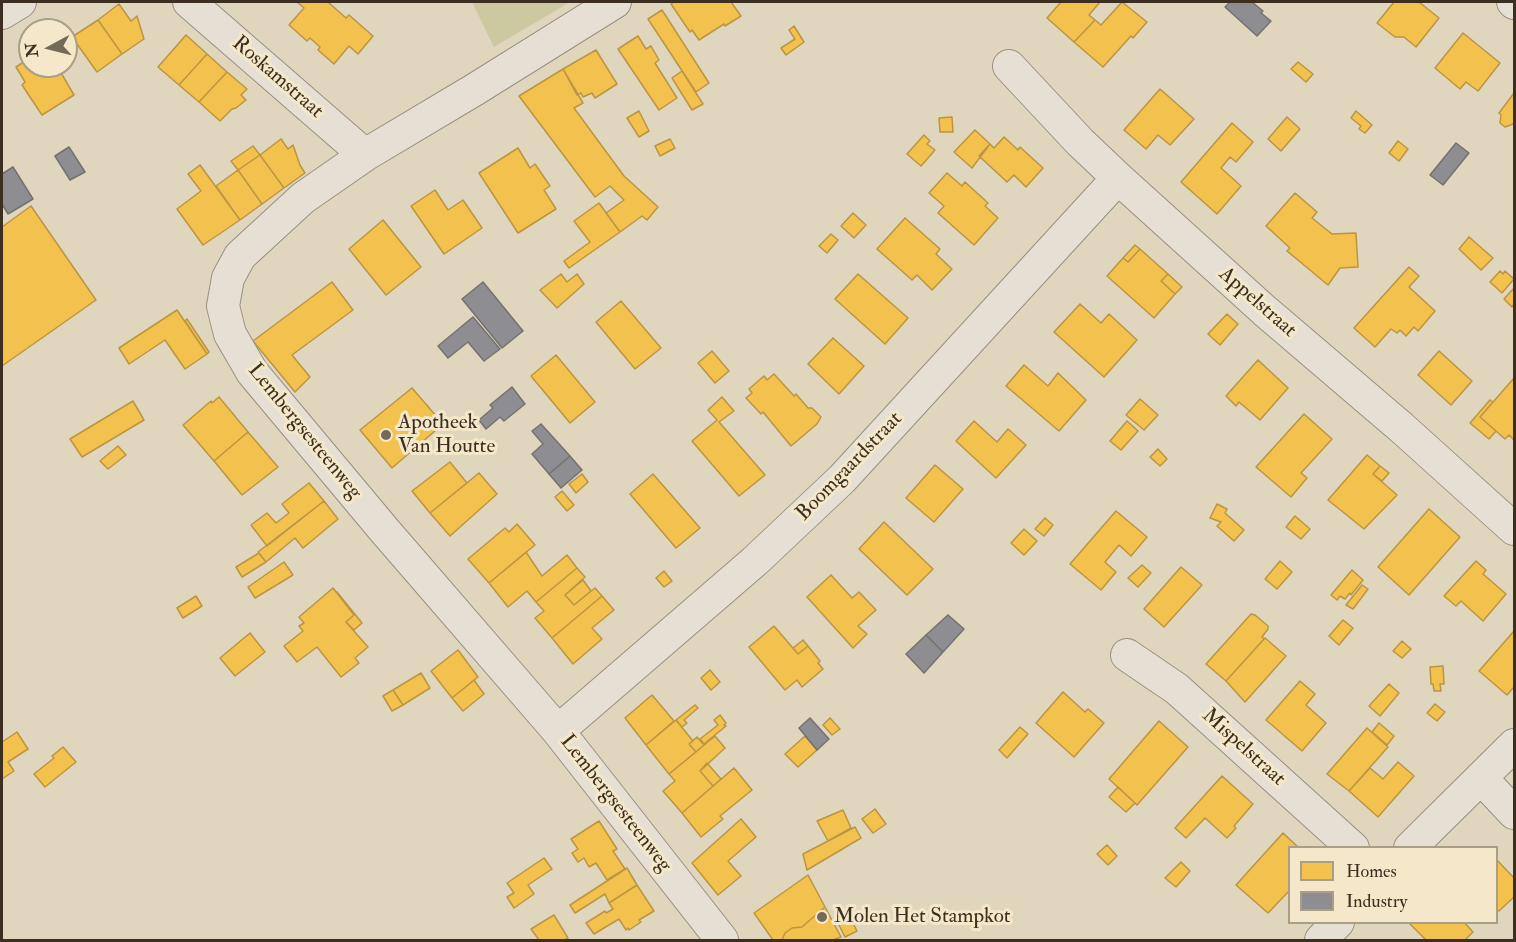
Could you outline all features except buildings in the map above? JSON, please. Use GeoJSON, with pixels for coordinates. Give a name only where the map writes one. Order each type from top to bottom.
{"type":"FeatureCollection","features":[{"type":"Feature","properties":{"kind":"street"},"geometry":{"type":"LineString","coordinates":[[2,13],[21,2]]}},
{"type":"Feature","properties":{"kind":"street","name":"Roskamstraat"},"geometry":{"type":"LineString","coordinates":[[189,2],[365,155]]}},
{"type":"Feature","properties":{"kind":"street","name":"Lembergsesteenweg"},"geometry":{"type":"LineString","coordinates":[[615,2],[365,155],[303,198],[240,256],[228,278],[223,306],[230,334],[249,368],[385,531],[558,731],[722,940]]}},
{"type":"Feature","properties":{"kind":"street","name":"Appelstraat"},"geometry":{"type":"LineString","coordinates":[[1009,66],[1080,142],[1118,178],[1265,311],[1402,428],[1515,529]]}},
{"type":"Feature","properties":{"kind":"street","name":"Boomgaardstraat"},"geometry":{"type":"LineString","coordinates":[[558,731],[755,561],[842,479],[1118,178]]}},
{"type":"Feature","properties":{"kind":"street","name":"Mispelstraat"},"geometry":{"type":"LineString","coordinates":[[1127,655],[1177,689],[1351,846]]}},
{"type":"Feature","properties":{"kind":"street"},"geometry":{"type":"LineString","coordinates":[[1412,846],[1515,745]]}},
{"type":"Feature","properties":{"kind":"street"},"geometry":{"type":"LineString","coordinates":[[1481,778],[1515,813]]}},
{"type":"Feature","properties":{"kind":"street"},"geometry":{"type":"LineString","coordinates":[[1321,940],[1336,924]]}},
{"type":"Feature","properties":{"kind":"shaded area"},"geometry":{"type":"Polygon","coordinates":[[[472,2],[570,2],[494,47],[472,2]]]}},
{"type":"Feature","properties":{"kind":"place","name":"Apotheek Van Houtte"},"geometry":{"type":"Point","coordinates":[386,435]}},
{"type":"Feature","properties":{"kind":"place","name":"Molen Het Stampkot"},"geometry":{"type":"Point","coordinates":[822,917]}}]}
